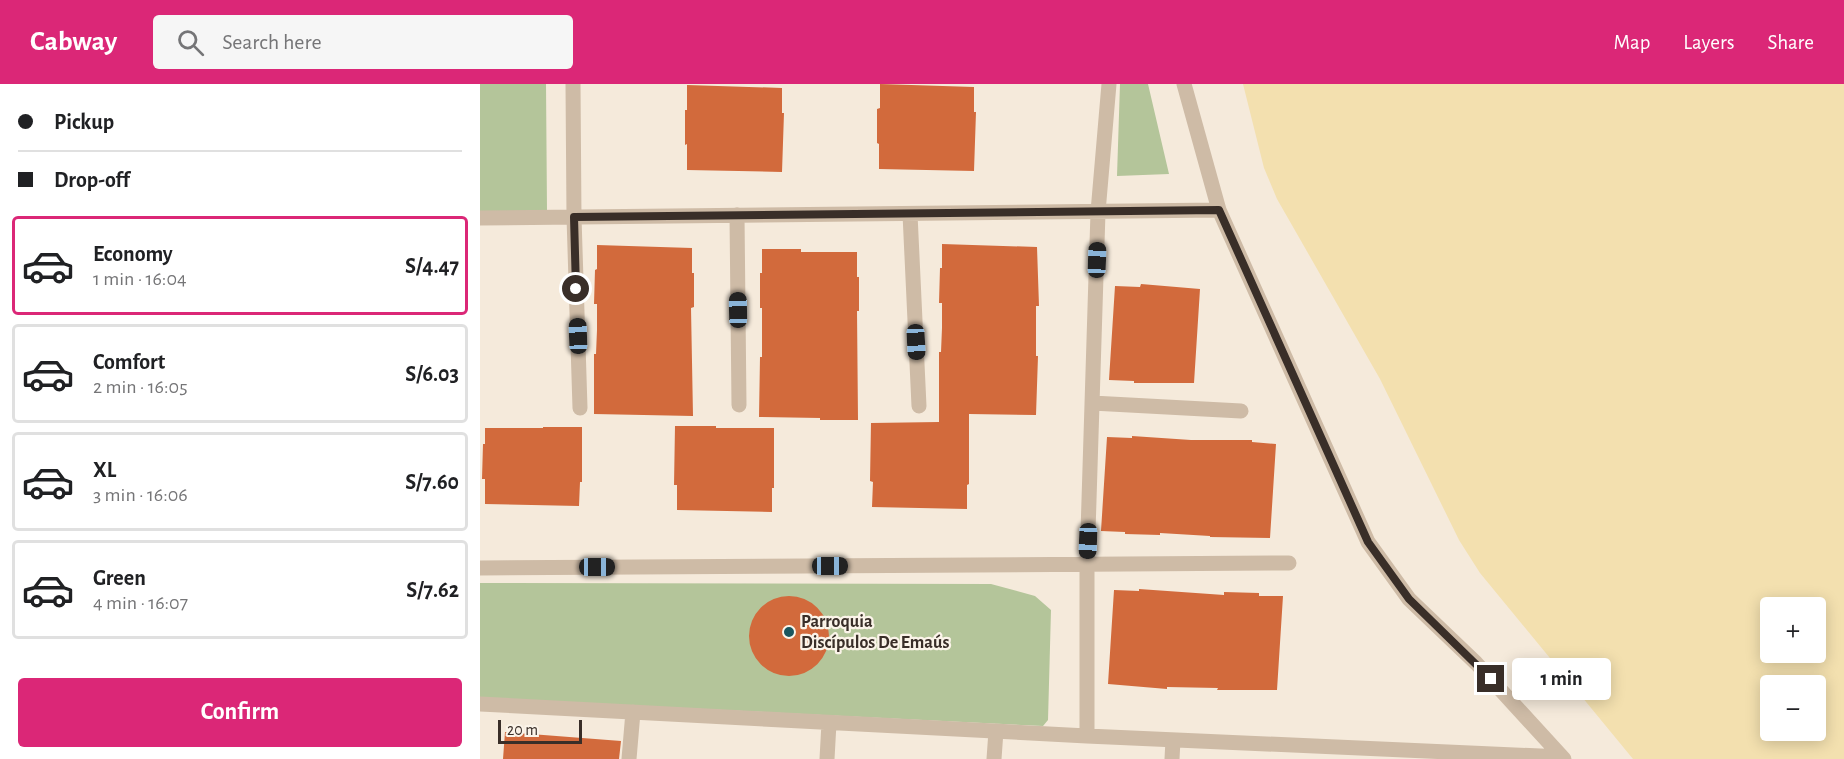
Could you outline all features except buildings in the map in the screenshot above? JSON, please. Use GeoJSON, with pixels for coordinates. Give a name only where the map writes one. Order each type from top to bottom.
{"type":"FeatureCollection","features":[{"type":"Feature","properties":{"kind":"street"},"geometry":{"type":"LineString","coordinates":[[573,84],[574,217],[580,408]]}},
{"type":"Feature","properties":{"kind":"street"},"geometry":{"type":"LineString","coordinates":[[1087,736],[1087,564],[1098,212],[1109,84]]}},
{"type":"Feature","properties":{"kind":"street"},"geometry":{"type":"LineString","coordinates":[[1184,84],[1219,210],[1368,542],[1409,599],[1476,663],[1563,758]]}},
{"type":"Feature","properties":{"kind":"street"},"geometry":{"type":"LineString","coordinates":[[480,218],[1219,210]]}},
{"type":"Feature","properties":{"kind":"street"},"geometry":{"type":"LineString","coordinates":[[910,214],[919,406]]}},
{"type":"Feature","properties":{"kind":"street"},"geometry":{"type":"LineString","coordinates":[[737,216],[739,405]]}},
{"type":"Feature","properties":{"kind":"street"},"geometry":{"type":"LineString","coordinates":[[1092,403],[1241,411]]}},
{"type":"Feature","properties":{"kind":"street"},"geometry":{"type":"LineString","coordinates":[[480,568],[1289,563]]}},
{"type":"Feature","properties":{"kind":"street"},"geometry":{"type":"LineString","coordinates":[[480,704],[1173,740],[1355,754],[1563,758]]}},
{"type":"Feature","properties":{"kind":"street"},"geometry":{"type":"LineString","coordinates":[[629,759],[633,712]]}},
{"type":"Feature","properties":{"kind":"street"},"geometry":{"type":"LineString","coordinates":[[827,759],[829,723]]}},
{"type":"Feature","properties":{"kind":"street"},"geometry":{"type":"LineString","coordinates":[[994,759],[996,731]]}},
{"type":"Feature","properties":{"kind":"street"},"geometry":{"type":"LineString","coordinates":[[1172,759],[1173,740]]}},
{"type":"Feature","properties":{"kind":"green space"},"geometry":{"type":"Polygon","coordinates":[[[480,84],[546,84],[547,211],[480,211],[480,84]]]}},
{"type":"Feature","properties":{"kind":"green space"},"geometry":{"type":"Polygon","coordinates":[[[1120,84],[1148,84],[1169,174],[1117,176],[1120,84]]]}},
{"type":"Feature","properties":{"kind":"green space"},"geometry":{"type":"Polygon","coordinates":[[[480,583],[991,584],[1035,596],[1051,610],[1048,720],[1043,726],[480,698],[480,583]]]}},
{"type":"Feature","properties":{"kind":"sand"},"geometry":{"type":"Polygon","coordinates":[[[1243,84],[1844,84],[1844,759],[1633,759],[1480,573],[1459,540],[1380,379],[1277,199],[1264,168],[1243,84]]]}},
{"type":"Feature","properties":{"kind":"place","name":"Parroquia Discípulos De Emaús"},"geometry":{"type":"Point","coordinates":[789,632]}},
{"type":"Feature","properties":{"kind":"route"},"geometry":{"type":"LineString","coordinates":[[576,289],[574,217],[1219,210],[1368,542],[1409,599],[1491,679]]}}]}
